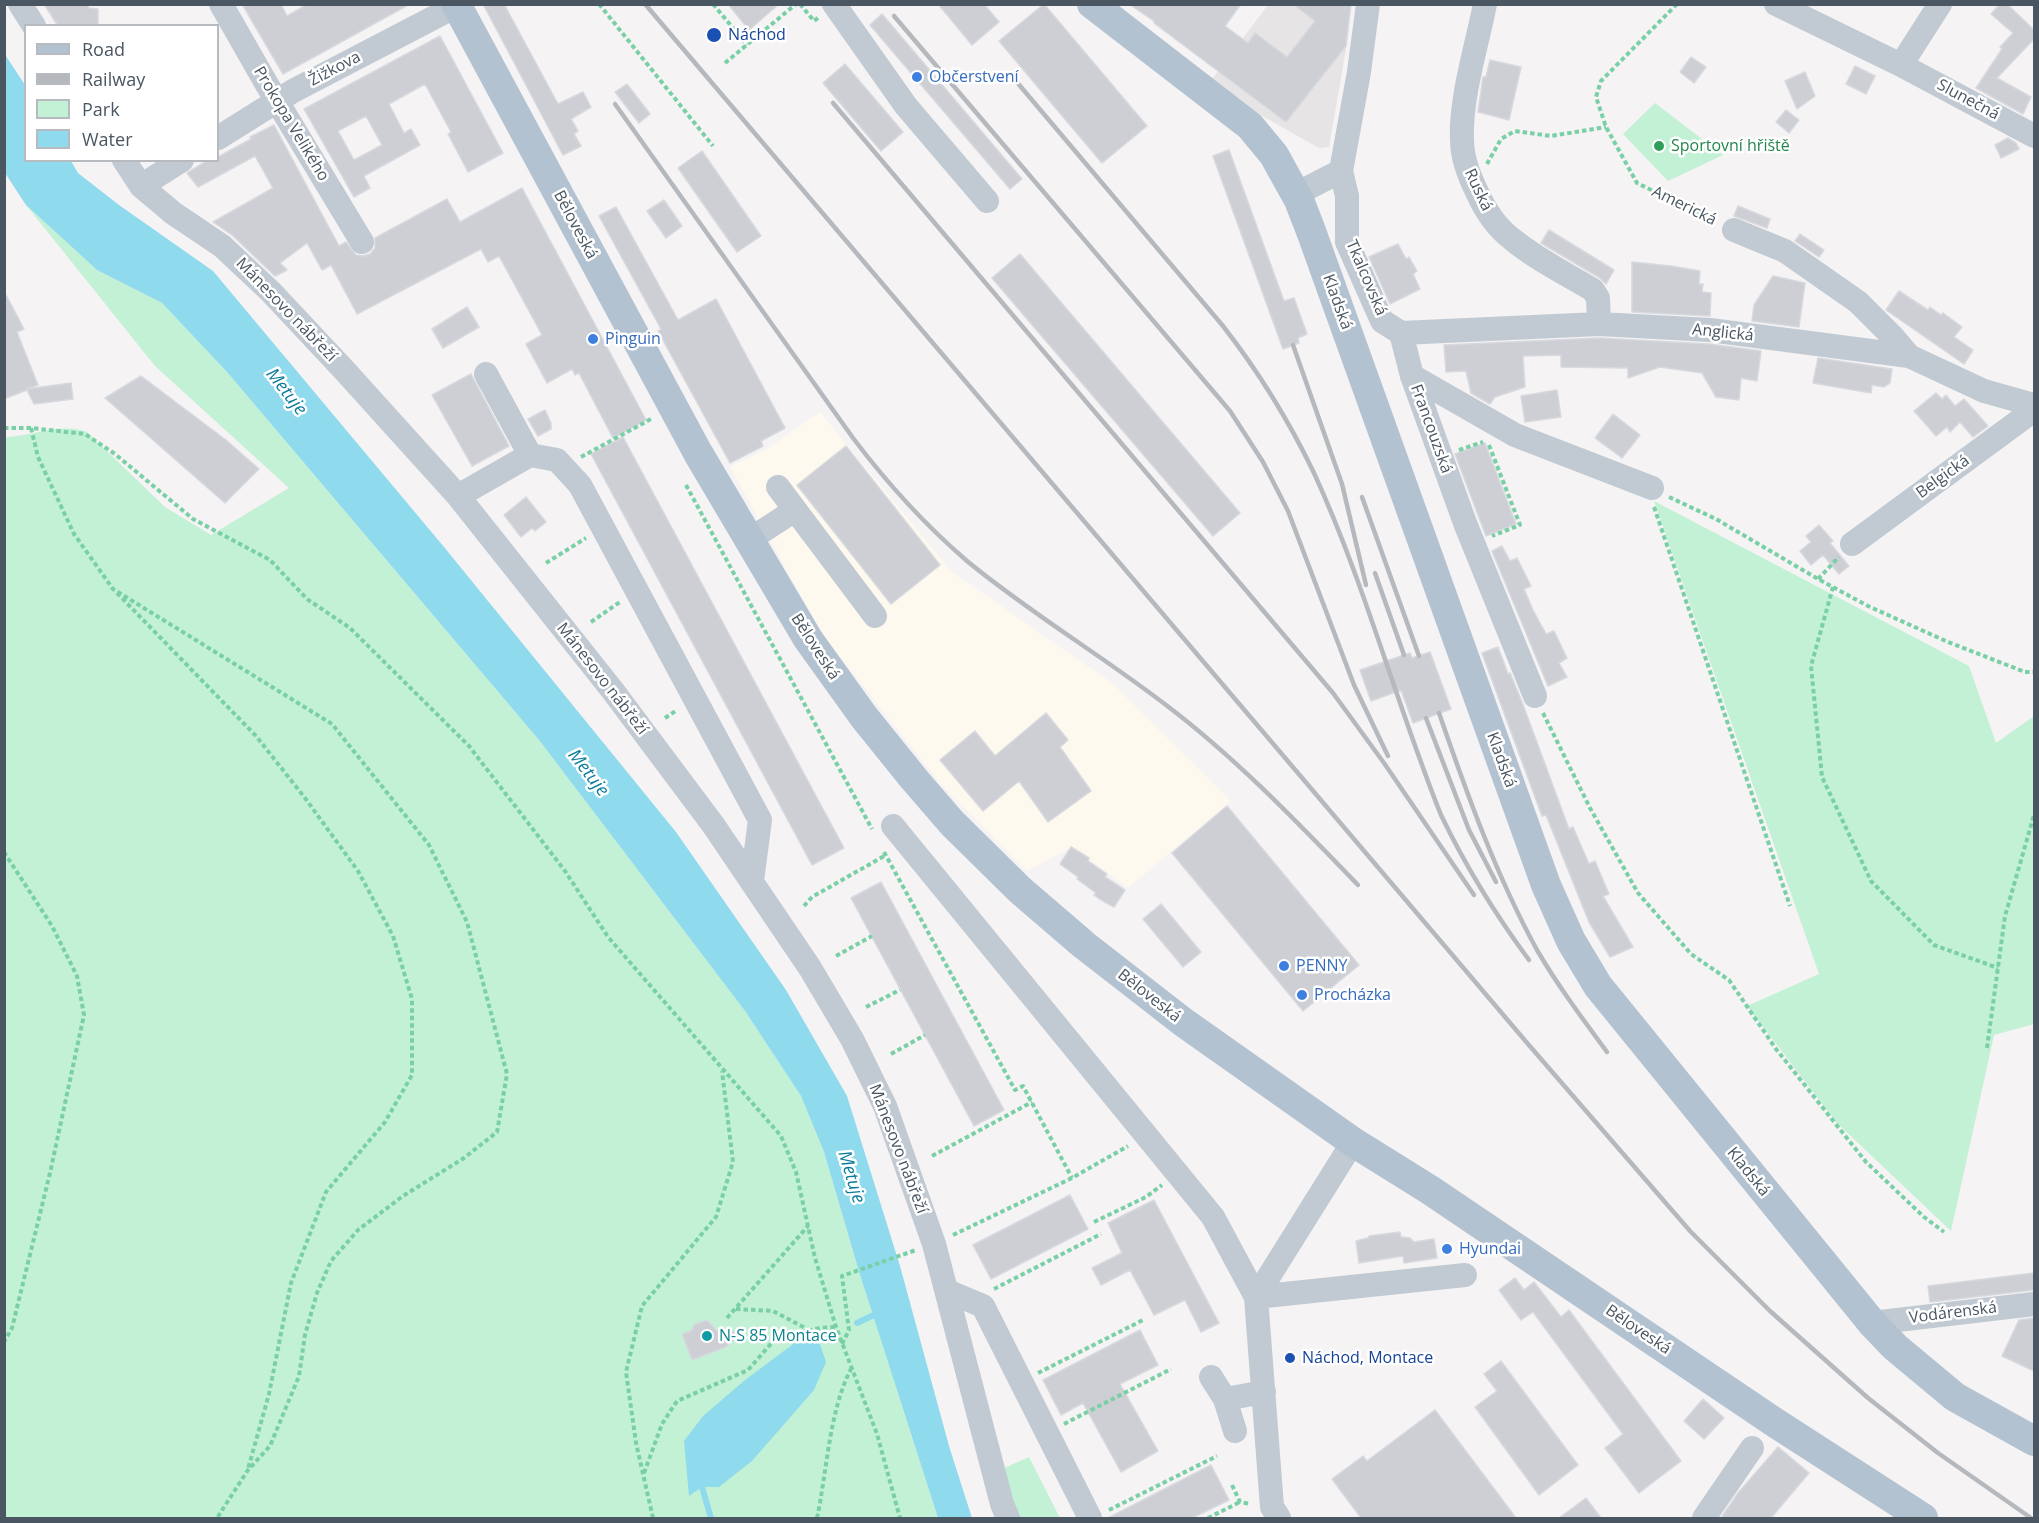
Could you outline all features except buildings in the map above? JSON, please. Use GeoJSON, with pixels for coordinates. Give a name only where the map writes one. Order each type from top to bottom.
{"type":"FeatureCollection","features":[{"type":"Feature","properties":{"kind":"main road","name":"Kladská"},"geometry":{"type":"LineString","coordinates":[[1092,4],[1250,126],[1274,155],[1296,194],[1546,885],[1570,941],[1598,987],[1872,1323],[1895,1347],[1955,1397],[2034,1441]]}},
{"type":"Feature","properties":{"kind":"main road","name":"Běloveská"},"geometry":{"type":"LineString","coordinates":[[456,5],[666,394],[808,639],[840,685],[952,823],[986,858],[1084,945],[1183,1022],[1353,1142],[1440,1197],[1774,1422],[1923,1518]]}},
{"type":"Feature","properties":{"kind":"street"},"geometry":{"type":"LineString","coordinates":[[20,4],[33,24]]}},
{"type":"Feature","properties":{"kind":"street","name":"Prokopa Velikého"},"geometry":{"type":"LineString","coordinates":[[222,4],[362,242]]}},
{"type":"Feature","properties":{"kind":"street"},"geometry":{"type":"LineString","coordinates":[[834,4],[906,106],[987,201]]}},
{"type":"Feature","properties":{"kind":"street","name":"Tkalcovská"},"geometry":{"type":"LineString","coordinates":[[1368,4],[1359,72],[1341,171],[1347,196],[1347,242],[1382,321],[1401,333],[1412,376]]}},
{"type":"Feature","properties":{"kind":"street","name":"Ruská"},"geometry":{"type":"LineString","coordinates":[[1485,4],[1464,108],[1462,140],[1464,157],[1472,181],[1492,219],[1510,238],[1593,290],[1598,298],[1599,324]]}},
{"type":"Feature","properties":{"kind":"street","name":"Slunečná"},"geometry":{"type":"LineString","coordinates":[[1776,4],[1901,65],[2034,136]]}},
{"type":"Feature","properties":{"kind":"street"},"geometry":{"type":"LineString","coordinates":[[1901,65],[1940,4]]}},
{"type":"Feature","properties":{"kind":"street","name":"Žižkova"},"geometry":{"type":"LineString","coordinates":[[219,137],[278,100],[456,5]]}},
{"type":"Feature","properties":{"kind":"street","name":"Mánesovo nábřeží"},"geometry":{"type":"LineString","coordinates":[[125,162],[141,186],[173,213],[222,246],[271,292],[458,496],[613,691],[714,826],[810,968],[852,1039],[885,1106],[924,1247],[947,1291],[1002,1504],[1008,1518]]}},
{"type":"Feature","properties":{"kind":"street"},"geometry":{"type":"LineString","coordinates":[[141,186],[179,162]]}},
{"type":"Feature","properties":{"kind":"street"},"geometry":{"type":"LineString","coordinates":[[1296,194],[1341,171]]}},
{"type":"Feature","properties":{"kind":"street","name":"Americká"},"geometry":{"type":"LineString","coordinates":[[1734,230],[1785,251],[1858,302],[1909,356]]}},
{"type":"Feature","properties":{"kind":"street","name":"Anglická"},"geometry":{"type":"LineString","coordinates":[[1401,333],[1599,324],[1710,330],[1909,356],[1984,391],[2034,408]]}},
{"type":"Feature","properties":{"kind":"street"},"geometry":{"type":"LineString","coordinates":[[486,374],[530,455]]}},
{"type":"Feature","properties":{"kind":"street","name":"Francouzská"},"geometry":{"type":"LineString","coordinates":[[1412,376],[1465,523],[1535,696]]}},
{"type":"Feature","properties":{"kind":"street","name":"Francouzská"},"geometry":{"type":"LineString","coordinates":[[1412,376],[1515,435],[1647,487]]}},
{"type":"Feature","properties":{"kind":"street","name":"Belgická"},"geometry":{"type":"LineString","coordinates":[[1852,544],[2034,408]]}},
{"type":"Feature","properties":{"kind":"street"},"geometry":{"type":"LineString","coordinates":[[458,496],[530,455],[557,460],[580,485],[760,820],[752,881]]}},
{"type":"Feature","properties":{"kind":"street"},"geometry":{"type":"LineString","coordinates":[[778,487],[875,616]]}},
{"type":"Feature","properties":{"kind":"street"},"geometry":{"type":"LineString","coordinates":[[749,540],[795,510]]}},
{"type":"Feature","properties":{"kind":"street"},"geometry":{"type":"LineString","coordinates":[[884,837],[1213,1217],[1256,1297],[1272,1506],[1279,1518]]}},
{"type":"Feature","properties":{"kind":"street"},"geometry":{"type":"LineString","coordinates":[[1256,1297],[1353,1142]]}},
{"type":"Feature","properties":{"kind":"street"},"geometry":{"type":"LineString","coordinates":[[1256,1297],[1466,1275]]}},
{"type":"Feature","properties":{"kind":"street"},"geometry":{"type":"LineString","coordinates":[[947,1291],[983,1305],[1047,1433],[1096,1516]]}},
{"type":"Feature","properties":{"kind":"street","name":"Vodárenská"},"geometry":{"type":"LineString","coordinates":[[1872,1323],[2034,1304]]}},
{"type":"Feature","properties":{"kind":"street"},"geometry":{"type":"LineString","coordinates":[[1211,1377],[1225,1400],[1234,1431]]}},
{"type":"Feature","properties":{"kind":"street"},"geometry":{"type":"LineString","coordinates":[[1225,1400],[1264,1392]]}},
{"type":"Feature","properties":{"kind":"street"},"geometry":{"type":"LineString","coordinates":[[1704,1518],[1752,1448]]}},
{"type":"Feature","properties":{"kind":"path"},"geometry":{"type":"LineString","coordinates":[[599,4],[713,146]]}},
{"type":"Feature","properties":{"kind":"path"},"geometry":{"type":"LineString","coordinates":[[713,4],[747,45]]}},
{"type":"Feature","properties":{"kind":"path"},"geometry":{"type":"LineString","coordinates":[[725,63],[796,4]]}},
{"type":"Feature","properties":{"kind":"path","name":"Americká"},"geometry":{"type":"LineString","coordinates":[[1677,4],[1601,81],[1596,97],[1606,127],[1637,183],[1734,230]]}},
{"type":"Feature","properties":{"kind":"path"},"geometry":{"type":"LineString","coordinates":[[1472,181],[1488,164],[1501,139],[1515,131],[1551,136],[1606,127]]}},
{"type":"Feature","properties":{"kind":"path"},"geometry":{"type":"LineString","coordinates":[[646,409],[656,429]]}},
{"type":"Feature","properties":{"kind":"path"},"geometry":{"type":"LineString","coordinates":[[563,467],[651,419]]}},
{"type":"Feature","properties":{"kind":"path"},"geometry":{"type":"LineString","coordinates":[[4,428],[32,428],[85,434],[115,454],[193,519],[270,560],[307,599],[350,628],[469,746],[565,871],[608,937],[781,1136],[796,1172],[815,1258],[836,1327],[877,1434],[900,1518]]}},
{"type":"Feature","properties":{"kind":"path"},"geometry":{"type":"LineString","coordinates":[[32,428],[38,457],[74,534],[113,589],[256,736],[358,871],[393,936],[412,999],[412,1075],[385,1122],[326,1192],[291,1283],[269,1394],[248,1470]]}},
{"type":"Feature","properties":{"kind":"path"},"geometry":{"type":"LineString","coordinates":[[1441,457],[1487,440],[1520,525],[1491,536]]}},
{"type":"Feature","properties":{"kind":"path"},"geometry":{"type":"LineString","coordinates":[[684,480],[884,837],[886,855],[1015,1090],[1023,1086],[1072,1178]]}},
{"type":"Feature","properties":{"kind":"path"},"geometry":{"type":"LineString","coordinates":[[1647,487],[1716,519],[1868,606],[1948,642],[2025,672],[2034,672]]}},
{"type":"Feature","properties":{"kind":"path"},"geometry":{"type":"LineString","coordinates":[[1647,487],[1790,906]]}},
{"type":"Feature","properties":{"kind":"path"},"geometry":{"type":"LineString","coordinates":[[546,563],[603,527]]}},
{"type":"Feature","properties":{"kind":"path"},"geometry":{"type":"LineString","coordinates":[[1818,579],[1852,544]]}},
{"type":"Feature","properties":{"kind":"path"},"geometry":{"type":"LineString","coordinates":[[1833,587],[1811,666],[1822,777],[1871,881],[1934,945],[1998,968]]}},
{"type":"Feature","properties":{"kind":"path"},"geometry":{"type":"LineString","coordinates":[[113,589],[332,724],[434,854],[467,922],[507,1074],[497,1132],[464,1158],[394,1203],[358,1230],[331,1261],[316,1293],[305,1335],[299,1377],[270,1446],[248,1470],[217,1518]]}},
{"type":"Feature","properties":{"kind":"path"},"geometry":{"type":"LineString","coordinates":[[591,622],[637,590]]}},
{"type":"Feature","properties":{"kind":"path"},"geometry":{"type":"LineString","coordinates":[[1535,696],[1590,808],[1638,893],[1691,954],[1729,980],[1776,1049],[1866,1162],[1924,1217],[1944,1232]]}},
{"type":"Feature","properties":{"kind":"path"},"geometry":{"type":"LineString","coordinates":[[1987,1048],[2005,916],[2034,815]]}},
{"type":"Feature","properties":{"kind":"path"},"geometry":{"type":"LineString","coordinates":[[4,852],[52,926],[77,976],[84,1015],[50,1173],[12,1328],[4,1342]]}},
{"type":"Feature","properties":{"kind":"path"},"geometry":{"type":"LineString","coordinates":[[804,906],[812,897],[886,855]]}},
{"type":"Feature","properties":{"kind":"path"},"geometry":{"type":"LineString","coordinates":[[836,956],[872,936]]}},
{"type":"Feature","properties":{"kind":"path"},"geometry":{"type":"LineString","coordinates":[[866,1007],[900,990]]}},
{"type":"Feature","properties":{"kind":"path"},"geometry":{"type":"LineString","coordinates":[[891,1054],[925,1035]]}},
{"type":"Feature","properties":{"kind":"path"},"geometry":{"type":"LineString","coordinates":[[653,1518],[636,1443],[626,1372],[642,1306],[716,1217],[733,1162],[722,1068]]}},
{"type":"Feature","properties":{"kind":"path"},"geometry":{"type":"LineString","coordinates":[[932,1156],[1032,1102]]}},
{"type":"Feature","properties":{"kind":"path"},"geometry":{"type":"LineString","coordinates":[[842,1344],[849,1330],[842,1276],[924,1247],[1072,1178],[1133,1143]]}},
{"type":"Feature","properties":{"kind":"path"},"geometry":{"type":"LineString","coordinates":[[1095,1222],[1146,1197],[1165,1182]]}},
{"type":"Feature","properties":{"kind":"path"},"geometry":{"type":"LineString","coordinates":[[727,1317],[808,1226]]}},
{"type":"Feature","properties":{"kind":"path"},"geometry":{"type":"LineString","coordinates":[[988,1292],[1101,1234]]}},
{"type":"Feature","properties":{"kind":"path"},"geometry":{"type":"LineString","coordinates":[[735,1309],[773,1311],[809,1330]]}},
{"type":"Feature","properties":{"kind":"path"},"geometry":{"type":"LineString","coordinates":[[1022,1382],[1145,1319]]}},
{"type":"Feature","properties":{"kind":"path"},"geometry":{"type":"LineString","coordinates":[[643,1475],[663,1424],[677,1401],[748,1370],[776,1338],[809,1330],[836,1327]]}},
{"type":"Feature","properties":{"kind":"path"},"geometry":{"type":"LineString","coordinates":[[817,1518],[842,1385],[851,1368]]}},
{"type":"Feature","properties":{"kind":"path"},"geometry":{"type":"LineString","coordinates":[[1047,1433],[1171,1369]]}},
{"type":"Feature","properties":{"kind":"path"},"geometry":{"type":"LineString","coordinates":[[1096,1516],[1217,1456]]}},
{"type":"Feature","properties":{"kind":"path"},"geometry":{"type":"LineString","coordinates":[[1208,1518],[1240,1502]]}},
{"type":"Feature","properties":{"kind":"shaded area"},"geometry":{"type":"Polygon","coordinates":[[[1268,5],[1324,5],[1348,22],[1346,49],[1329,147],[1319,148],[1252,110],[1210,82],[1268,5]]]}},
{"type":"Feature","properties":{"kind":"shaded area"},"geometry":{"type":"Polygon","coordinates":[[[820,412],[951,571],[1112,683],[1231,801],[1128,888],[1072,847],[1027,871],[939,782],[822,634],[730,467],[768,448],[820,412]]]}},
{"type":"Feature","properties":{"kind":"green space"},"geometry":{"type":"Polygon","coordinates":[[[1655,103],[1723,155],[1668,181],[1623,134],[1655,103]]]}},
{"type":"Feature","properties":{"kind":"green space"},"geometry":{"type":"Polygon","coordinates":[[[26,205],[97,270],[162,303],[227,372],[539,740],[745,1011],[801,1096],[824,1152],[860,1275],[938,1518],[5,1518],[5,437],[56,429],[77,429],[87,432],[165,507],[211,535],[289,488],[155,366],[26,205]],[[814,1390],[689,1495],[702,1487],[719,1487],[814,1390]]]}},
{"type":"Feature","properties":{"kind":"green space"},"geometry":{"type":"Polygon","coordinates":[[[1654,501],[1969,666],[1996,743],[2034,716],[2034,1024],[1994,1035],[1951,1231],[1837,1123],[1747,1006],[1819,974],[1654,501]]]}},
{"type":"Feature","properties":{"kind":"green space"},"geometry":{"type":"Polygon","coordinates":[[[1029,1457],[1060,1518],[1017,1518],[1000,1470],[1029,1457]]]}},
{"type":"Feature","properties":{"kind":"water","name":"Metuje"},"geometry":{"type":"Polygon","coordinates":[[[4,53],[24,83],[24,162],[72,162],[78,173],[119,205],[213,271],[444,547],[676,832],[786,990],[847,1096],[900,1266],[949,1446],[972,1518],[938,1518],[860,1275],[824,1152],[801,1096],[745,1011],[539,740],[227,372],[162,303],[97,270],[26,205],[5,173],[4,53]]]}},
{"type":"Feature","properties":{"kind":"water"},"geometry":{"type":"Polygon","coordinates":[[[819,1341],[826,1362],[814,1390],[752,1461],[719,1487],[702,1487],[689,1496],[684,1441],[703,1416],[745,1380],[796,1342],[819,1341]]]}},
{"type":"Feature","properties":{"kind":"waterway"},"geometry":{"type":"LineString","coordinates":[[857,1323],[878,1313]]}},
{"type":"Feature","properties":{"kind":"waterway"},"geometry":{"type":"LineString","coordinates":[[707,1480],[702,1487],[711,1518]]}},
{"type":"Feature","properties":{"kind":"railway"},"geometry":{"type":"LineString","coordinates":[[645,4],[1528,1044],[1690,1231],[1770,1311],[1868,1398],[1938,1453],[2031,1518]]}},
{"type":"Feature","properties":{"kind":"railway"},"geometry":{"type":"LineString","coordinates":[[894,16],[1230,411],[1263,462],[1288,511],[1354,685],[1388,756]]}},
{"type":"Feature","properties":{"kind":"railway"},"geometry":{"type":"LineString","coordinates":[[1010,74],[1223,326],[1272,397],[1314,473],[1332,515],[1365,600],[1409,730],[1441,815],[1482,890],[1529,960]]}},
{"type":"Feature","properties":{"kind":"railway"},"geometry":{"type":"LineString","coordinates":[[833,103],[1333,693],[1474,895]]}},
{"type":"Feature","properties":{"kind":"railway"},"geometry":{"type":"LineString","coordinates":[[615,104],[853,438],[921,518],[951,547],[991,580],[1192,725],[1265,791],[1358,885]]}},
{"type":"Feature","properties":{"kind":"railway"},"geometry":{"type":"LineString","coordinates":[[1293,345],[1342,484],[1366,585]]}},
{"type":"Feature","properties":{"kind":"railway"},"geometry":{"type":"LineString","coordinates":[[1362,497],[1419,656]]}},
{"type":"Feature","properties":{"kind":"railway"},"geometry":{"type":"LineString","coordinates":[[1375,573],[1404,655]]}},
{"type":"Feature","properties":{"kind":"railway"},"geometry":{"type":"LineString","coordinates":[[1439,713],[1483,834],[1522,922],[1553,976],[1607,1052]]}},
{"type":"Feature","properties":{"kind":"railway"},"geometry":{"type":"LineString","coordinates":[[1426,718],[1469,830],[1496,882]]}},
{"type":"Feature","properties":{"kind":"place","name":"Náchod"},"geometry":{"type":"Point","coordinates":[714,35]}},
{"type":"Feature","properties":{"kind":"place","name":"Občerstvení"},"geometry":{"type":"Point","coordinates":[917,77]}},
{"type":"Feature","properties":{"kind":"place","name":"Sportovní hřiště"},"geometry":{"type":"Point","coordinates":[1659,146]}},
{"type":"Feature","properties":{"kind":"place","name":"Pinguin"},"geometry":{"type":"Point","coordinates":[593,339]}},
{"type":"Feature","properties":{"kind":"place","name":"PENNY"},"geometry":{"type":"Point","coordinates":[1284,966]}},
{"type":"Feature","properties":{"kind":"place","name":"Procházka"},"geometry":{"type":"Point","coordinates":[1302,995]}},
{"type":"Feature","properties":{"kind":"place","name":"Hyundai"},"geometry":{"type":"Point","coordinates":[1447,1249]}},
{"type":"Feature","properties":{"kind":"place","name":"N-S 85 Montace"},"geometry":{"type":"Point","coordinates":[707,1336]}},
{"type":"Feature","properties":{"kind":"place","name":"Náchod, Montace"},"geometry":{"type":"Point","coordinates":[1290,1358]}}]}
